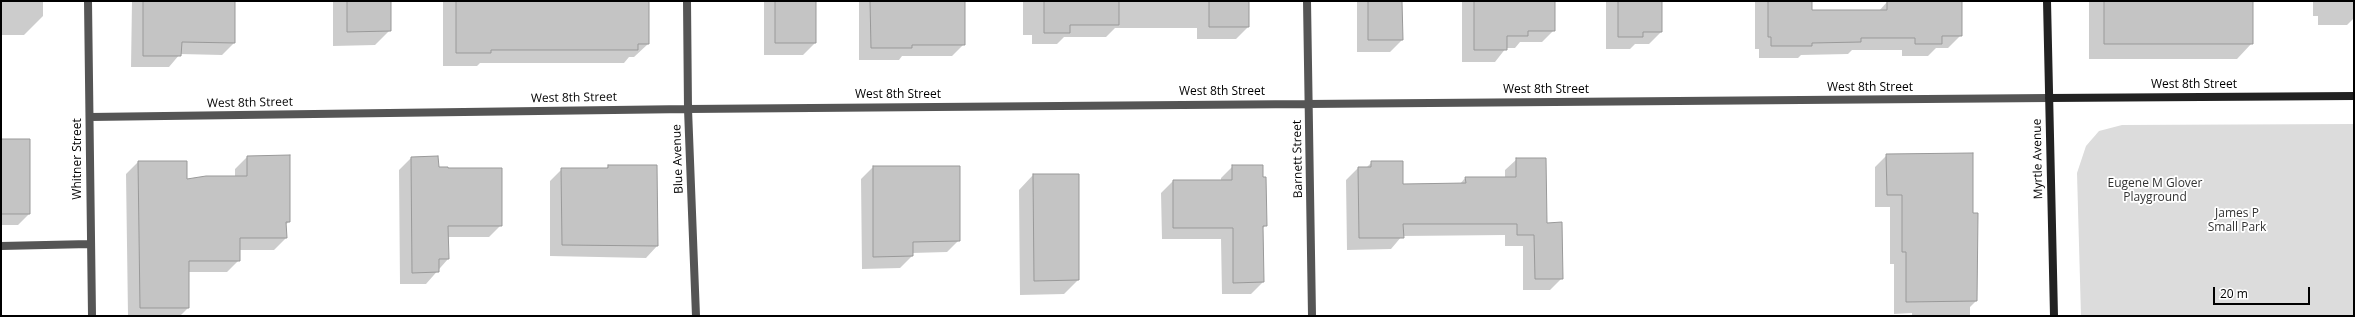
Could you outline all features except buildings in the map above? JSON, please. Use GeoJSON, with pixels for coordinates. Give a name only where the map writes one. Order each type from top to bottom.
{"type":"FeatureCollection","features":[{"type":"Feature","properties":{"kind":"main road","name":"Myrtle Avenue"},"geometry":{"type":"LineString","coordinates":[[2047,1],[2054,316]]}},
{"type":"Feature","properties":{"kind":"main road","name":"West 8th Street"},"geometry":{"type":"LineString","coordinates":[[2049,98],[2354,96]]}},
{"type":"Feature","properties":{"kind":"street","name":"Whitner Street"},"geometry":{"type":"LineString","coordinates":[[88,1],[92,316]]}},
{"type":"Feature","properties":{"kind":"street","name":"Blue Avenue"},"geometry":{"type":"LineString","coordinates":[[688,1],[688,109],[696,316]]}},
{"type":"Feature","properties":{"kind":"street","name":"Barnett Street"},"geometry":{"type":"LineString","coordinates":[[1307,1],[1312,316]]}},
{"type":"Feature","properties":{"kind":"street","name":"West 8th Street"},"geometry":{"type":"LineString","coordinates":[[90,117],[688,109],[2049,98]]}},
{"type":"Feature","properties":{"kind":"street"},"geometry":{"type":"LineString","coordinates":[[1,246],[90,244]]}},
{"type":"Feature","properties":{"kind":"green space","name":"James P Small Park"},"geometry":{"type":"Polygon","coordinates":[[[2354,124],[2354,316],[2081,316],[2077,173],[2086,146],[2099,131],[2122,125],[2354,124]]]}},
{"type":"Feature","properties":{"kind":"park label","name":"Eugene M Glover Playground"},"geometry":{"type":"Point","coordinates":[2155,191]}}]}
